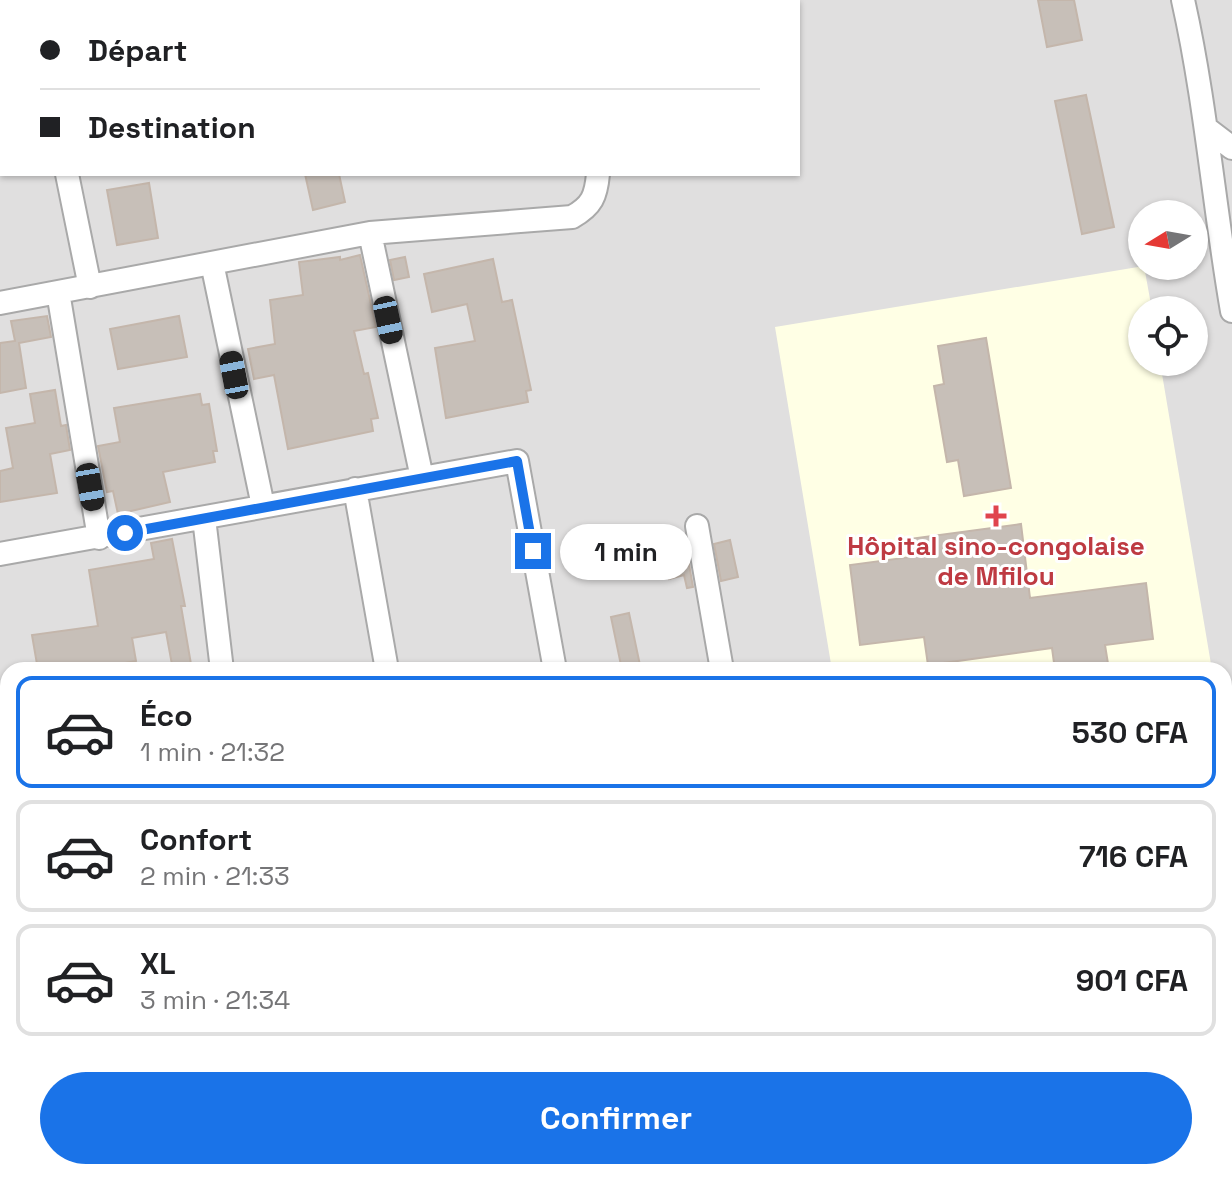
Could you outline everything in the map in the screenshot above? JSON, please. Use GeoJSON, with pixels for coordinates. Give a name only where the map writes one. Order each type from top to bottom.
{"type":"FeatureCollection","features":[{"type":"Feature","properties":{"kind":"street"},"geometry":{"type":"LineString","coordinates":[[1183,0],[1206,128],[1217,229],[1232,311]]}},
{"type":"Feature","properties":{"kind":"street"},"geometry":{"type":"LineString","coordinates":[[1206,128],[1232,148]]}},
{"type":"Feature","properties":{"kind":"street"},"geometry":{"type":"LineString","coordinates":[[0,303],[370,233],[572,217],[587,209],[596,194],[598,176]]}},
{"type":"Feature","properties":{"kind":"street"},"geometry":{"type":"LineString","coordinates":[[74,179],[90,287]]}},
{"type":"Feature","properties":{"kind":"street"},"geometry":{"type":"LineString","coordinates":[[370,233],[422,478]]}},
{"type":"Feature","properties":{"kind":"street"},"geometry":{"type":"LineString","coordinates":[[212,263],[263,506]]}},
{"type":"Feature","properties":{"kind":"street"},"geometry":{"type":"LineString","coordinates":[[58,292],[99,538]]}},
{"type":"Feature","properties":{"kind":"street"},"geometry":{"type":"LineString","coordinates":[[0,554],[517,461],[554,662]]}},
{"type":"Feature","properties":{"kind":"street"},"geometry":{"type":"LineString","coordinates":[[355,489],[386,662]]}},
{"type":"Feature","properties":{"kind":"street"},"geometry":{"type":"LineString","coordinates":[[204,518],[221,662]]}},
{"type":"Feature","properties":{"kind":"street"},"geometry":{"type":"LineString","coordinates":[[697,526],[721,662]]}},
{"type":"Feature","properties":{"kind":"shaded area"},"geometry":{"type":"Polygon","coordinates":[[[800,0],[1232,0],[1232,662],[0,662],[0,176],[800,176],[800,0]]]}},
{"type":"Feature","properties":{"kind":"shaded area","name":"Hôpital sino-congolaise de Mfilou"},"geometry":{"type":"Polygon","coordinates":[[[1128,269],[1128,280],[1147,280],[1149,296],[1128,296],[1128,376],[1162,376],[1211,662],[831,662],[775,327],[1128,269]]]}},
{"type":"Feature","properties":{"kind":"building"},"geometry":{"type":"Polygon","coordinates":[[[1038,0],[1074,0],[1082,40],[1047,47],[1038,0]]]}},
{"type":"Feature","properties":{"kind":"building"},"geometry":{"type":"Polygon","coordinates":[[[1086,95],[1114,227],[1082,234],[1055,101],[1086,95]]]}},
{"type":"Feature","properties":{"kind":"building"},"geometry":{"type":"Polygon","coordinates":[[[305,176],[339,176],[345,202],[313,210],[305,176]]]}},
{"type":"Feature","properties":{"kind":"building"},"geometry":{"type":"Polygon","coordinates":[[[149,183],[158,238],[117,245],[107,190],[149,183]]]}},
{"type":"Feature","properties":{"kind":"building"},"geometry":{"type":"Polygon","coordinates":[[[360,255],[376,327],[354,331],[378,418],[371,419],[373,431],[288,449],[274,375],[254,379],[248,349],[275,344],[270,300],[303,295],[299,262],[340,257],[340,260],[360,255]]]}},
{"type":"Feature","properties":{"kind":"building"},"geometry":{"type":"Polygon","coordinates":[[[405,257],[409,277],[394,280],[390,260],[405,257]]]}},
{"type":"Feature","properties":{"kind":"building"},"geometry":{"type":"Polygon","coordinates":[[[493,259],[502,302],[512,300],[531,390],[526,391],[528,402],[446,418],[435,348],[475,341],[467,304],[432,312],[424,274],[493,259]]]}},
{"type":"Feature","properties":{"kind":"building"},"geometry":{"type":"Polygon","coordinates":[[[47,316],[51,337],[19,343],[26,388],[0,393],[0,343],[15,341],[11,321],[47,316]]]}},
{"type":"Feature","properties":{"kind":"building"},"geometry":{"type":"Polygon","coordinates":[[[179,316],[187,357],[118,369],[110,329],[179,316]]]}},
{"type":"Feature","properties":{"kind":"building"},"geometry":{"type":"Polygon","coordinates":[[[986,338],[1011,488],[964,496],[958,460],[947,462],[934,386],[944,384],[938,346],[986,338]]]}},
{"type":"Feature","properties":{"kind":"building"},"geometry":{"type":"Polygon","coordinates":[[[55,390],[61,426],[66,425],[70,450],[50,454],[57,493],[0,502],[0,471],[13,468],[6,428],[35,423],[30,394],[55,390]]]}},
{"type":"Feature","properties":{"kind":"building"},"geometry":{"type":"Polygon","coordinates":[[[200,394],[202,405],[209,404],[217,451],[213,451],[215,462],[163,472],[170,502],[118,514],[113,491],[107,492],[98,446],[120,442],[114,408],[200,394]]]}},
{"type":"Feature","properties":{"kind":"building"},"geometry":{"type":"Polygon","coordinates":[[[1021,524],[1030,598],[1146,583],[1153,639],[1105,645],[1108,662],[1054,662],[1052,648],[950,662],[928,662],[924,637],[860,645],[850,565],[911,557],[909,539],[1021,524]]]}},
{"type":"Feature","properties":{"kind":"building"},"geometry":{"type":"Polygon","coordinates":[[[172,539],[185,606],[181,606],[191,662],[172,662],[166,632],[132,638],[136,661],[37,662],[32,635],[98,626],[89,570],[154,559],[151,543],[172,539]]]}},
{"type":"Feature","properties":{"kind":"building"},"geometry":{"type":"Polygon","coordinates":[[[730,540],[738,577],[721,581],[714,544],[730,540]]]}},
{"type":"Feature","properties":{"kind":"building"},"geometry":{"type":"Polygon","coordinates":[[[687,553],[693,587],[687,588],[684,575],[669,579],[664,558],[687,553]]]}},
{"type":"Feature","properties":{"kind":"building"},"geometry":{"type":"Polygon","coordinates":[[[629,613],[639,662],[620,662],[611,617],[629,613]]]}},
{"type":"Feature","properties":{"kind":"place","name":"Hôpital sino-congolaise de Mfilou"},"geometry":{"type":"Point","coordinates":[996,516]}},
{"type":"Feature","properties":{"kind":"route"},"geometry":{"type":"LineString","coordinates":[[125,533],[517,461],[533,551]]}}]}
